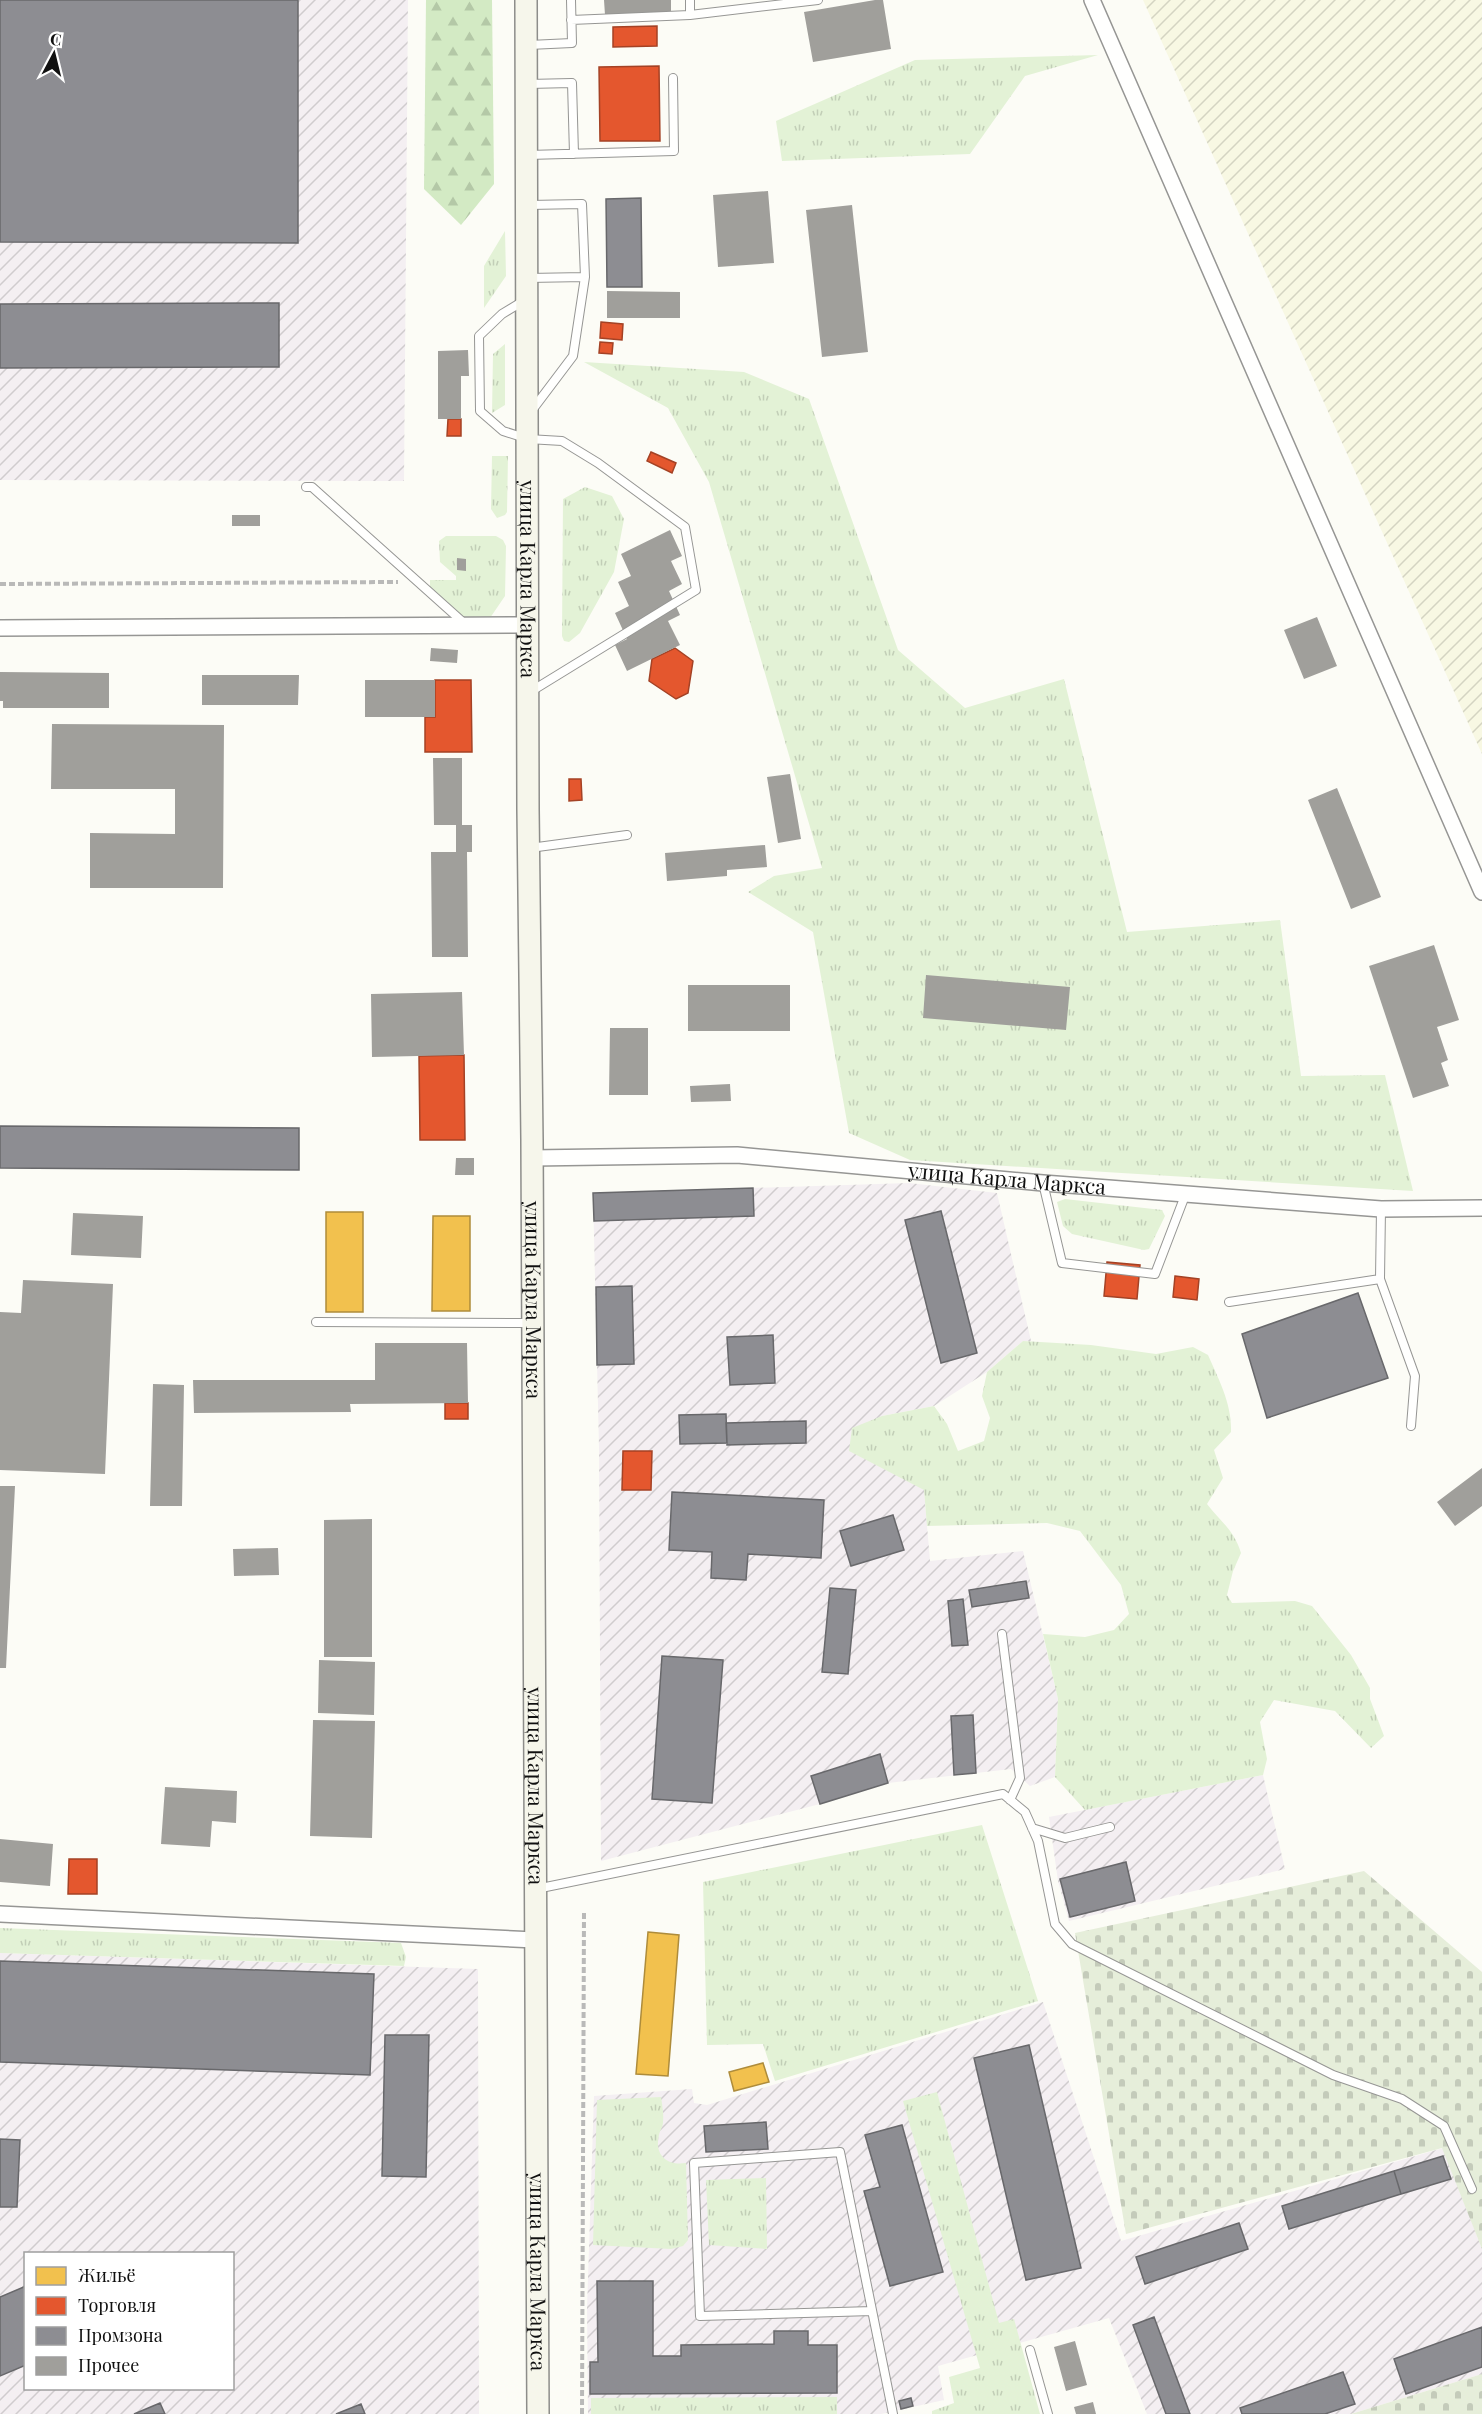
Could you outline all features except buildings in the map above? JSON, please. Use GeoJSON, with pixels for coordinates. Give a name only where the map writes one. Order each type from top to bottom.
{"type":"FeatureCollection","features":[{"type":"Feature","properties":{"kind":"main road","name":"улица Карла Маркса"},"geometry":{"type":"LineString","coordinates":[[526,0],[538,2414]]}},
{"type":"Feature","properties":{"kind":"street"},"geometry":{"type":"LineString","coordinates":[[1092,0],[1482,892]]}},
{"type":"Feature","properties":{"kind":"street"},"geometry":{"type":"LineString","coordinates":[[0,628],[529,625]]}},
{"type":"Feature","properties":{"kind":"street","name":"улица Карла Маркса"},"geometry":{"type":"LineString","coordinates":[[532,1158],[737,1155],[1043,1183],[1187,1192],[1381,1209],[1482,1208]]}},
{"type":"Feature","properties":{"kind":"street"},"geometry":{"type":"LineString","coordinates":[[0,1914],[534,1941]]}},
{"type":"Feature","properties":{"kind":"lane"},"geometry":{"type":"LineString","coordinates":[[526,45],[572,43],[571,0]]}},
{"type":"Feature","properties":{"kind":"lane"},"geometry":{"type":"LineString","coordinates":[[690,0],[690,15]]}},
{"type":"Feature","properties":{"kind":"lane"},"geometry":{"type":"LineString","coordinates":[[571,20],[690,15],[818,0]]}},
{"type":"Feature","properties":{"kind":"lane"},"geometry":{"type":"LineString","coordinates":[[526,155],[675,151],[673,78]]}},
{"type":"Feature","properties":{"kind":"lane"},"geometry":{"type":"LineString","coordinates":[[526,84],[572,83],[574,154]]}},
{"type":"Feature","properties":{"kind":"lane"},"geometry":{"type":"LineString","coordinates":[[527,205],[582,204],[585,277],[573,356],[528,414]]}},
{"type":"Feature","properties":{"kind":"lane"},"geometry":{"type":"LineString","coordinates":[[528,693],[696,590],[685,527],[598,463],[562,441],[528,439],[503,431],[480,411],[479,336],[528,288],[585,277]]}},
{"type":"Feature","properties":{"kind":"lane"},"geometry":{"type":"LineString","coordinates":[[306,487],[312,487],[466,625]]}},
{"type":"Feature","properties":{"kind":"lane"},"geometry":{"type":"LineString","coordinates":[[529,848],[627,835]]}},
{"type":"Feature","properties":{"kind":"lane"},"geometry":{"type":"LineString","coordinates":[[1043,1183],[1062,1263],[1155,1274],[1187,1192]]}},
{"type":"Feature","properties":{"kind":"lane"},"geometry":{"type":"LineString","coordinates":[[1381,1209],[1380,1279],[1415,1376],[1411,1426]]}},
{"type":"Feature","properties":{"kind":"lane"},"geometry":{"type":"LineString","coordinates":[[1229,1302],[1380,1279]]}},
{"type":"Feature","properties":{"kind":"lane"},"geometry":{"type":"LineString","coordinates":[[316,1322],[532,1323]]}},
{"type":"Feature","properties":{"kind":"lane"},"geometry":{"type":"LineString","coordinates":[[1002,1634],[1020,1778],[1010,1800]]}},
{"type":"Feature","properties":{"kind":"lane"},"geometry":{"type":"LineString","coordinates":[[534,1890],[1003,1794],[1025,1812],[1038,1841],[1055,1924],[1072,1944],[1333,2075],[1402,2099],[1444,2126],[1472,2189]]}},
{"type":"Feature","properties":{"kind":"lane"},"geometry":{"type":"LineString","coordinates":[[1032,1828],[1065,1838],[1110,1827]]}},
{"type":"Feature","properties":{"kind":"lane"},"geometry":{"type":"LineString","coordinates":[[872,2311],[700,2316],[694,2163],[840,2152],[893,2414]]}},
{"type":"Feature","properties":{"kind":"lane"},"geometry":{"type":"LineString","coordinates":[[1030,2350],[1048,2414]]}},
{"type":"Feature","properties":{"kind":"path"},"geometry":{"type":"LineString","coordinates":[[0,584],[416,582]]}},
{"type":"Feature","properties":{"kind":"path"},"geometry":{"type":"LineString","coordinates":[[582,2414],[584,1912]]}},
{"type":"Feature","properties":{"kind":"shaded area"},"geometry":{"type":"Polygon","coordinates":[[[0,0],[408,0],[404,481],[0,480],[0,0]]]}},
{"type":"Feature","properties":{"kind":"shaded area"},"geometry":{"type":"Polygon","coordinates":[[[909,1183],[997,1193],[1031,1341],[1023,1341],[987,1372],[934,1406],[882,1416],[924,1490],[930,1561],[1023,1551],[1058,1699],[1055,1777],[1030,1786],[1011,1769],[888,1783],[820,1804],[601,1861],[599,1447],[593,1193],[909,1183]]]}},
{"type":"Feature","properties":{"kind":"shaded area"},"geometry":{"type":"Polygon","coordinates":[[[1263,1775],[1285,1869],[1069,1921],[1058,1881],[1049,1817],[1263,1775]]]}},
{"type":"Feature","properties":{"kind":"shaded area"},"geometry":{"type":"Polygon","coordinates":[[[0,1953],[478,1969],[479,2414],[0,2414],[0,1953]]]}},
{"type":"Feature","properties":{"kind":"shaded area"},"geometry":{"type":"Polygon","coordinates":[[[1043,2002],[1121,2241],[1443,2148],[1482,2249],[1482,2374],[1351,2414],[1147,2414],[1109,2318],[938,2366],[944,2400],[881,2414],[588,2414],[587,2309],[594,2096],[692,2089],[694,2103],[707,2105],[1043,2002]]]}},
{"type":"Feature","properties":{"kind":"green space"},"geometry":{"type":"Polygon","coordinates":[[[426,0],[492,0],[494,184],[461,225],[424,189],[426,0]]]}},
{"type":"Feature","properties":{"kind":"green space"},"geometry":{"type":"Polygon","coordinates":[[[1143,0],[1482,0],[1482,754],[1143,0]]]}},
{"type":"Feature","properties":{"kind":"green space"},"geometry":{"type":"Polygon","coordinates":[[[1098,55],[1025,76],[970,154],[782,161],[776,121],[915,60],[1098,55]]]}},
{"type":"Feature","properties":{"kind":"green space"},"geometry":{"type":"Polygon","coordinates":[[[505,231],[506,276],[484,308],[484,266],[505,231]]]}},
{"type":"Feature","properties":{"kind":"green space"},"geometry":{"type":"Polygon","coordinates":[[[505,344],[505,405],[492,413],[493,354],[505,344]]]}},
{"type":"Feature","properties":{"kind":"green space"},"geometry":{"type":"Polygon","coordinates":[[[584,362],[744,372],[809,399],[898,650],[965,708],[1064,679],[1127,932],[1280,920],[1301,1076],[1385,1075],[1413,1191],[910,1160],[849,1133],[813,932],[748,892],[774,876],[822,868],[709,482],[668,408],[584,362]]]}},
{"type":"Feature","properties":{"kind":"green space"},"geometry":{"type":"Polygon","coordinates":[[[492,456],[508,456],[507,512],[497,518],[491,509],[492,456]]]}},
{"type":"Feature","properties":{"kind":"green space"},"geometry":{"type":"Polygon","coordinates":[[[585,487],[612,496],[624,519],[614,572],[580,633],[569,642],[564,641],[562,636],[563,499],[585,487]]]}},
{"type":"Feature","properties":{"kind":"green space"},"geometry":{"type":"Polygon","coordinates":[[[446,536],[496,536],[503,540],[506,546],[505,596],[490,618],[467,621],[430,588],[430,580],[456,580],[456,576],[440,562],[439,541],[446,536]]]}},
{"type":"Feature","properties":{"kind":"green space"},"geometry":{"type":"Polygon","coordinates":[[[1065,1199],[1162,1210],[1165,1216],[1149,1249],[1144,1250],[1072,1234],[1063,1226],[1057,1202],[1065,1199]]]}},
{"type":"Feature","properties":{"kind":"green space"},"geometry":{"type":"Polygon","coordinates":[[[1023,1341],[1091,1345],[1156,1354],[1193,1347],[1208,1355],[1224,1392],[1231,1422],[1231,1432],[1214,1450],[1223,1478],[1207,1504],[1231,1532],[1241,1553],[1233,1571],[1227,1595],[1232,1603],[1295,1601],[1312,1606],[1351,1655],[1370,1688],[1370,1699],[1384,1736],[1371,1748],[1335,1711],[1274,1700],[1260,1722],[1267,1759],[1263,1775],[1085,1810],[1055,1777],[1058,1699],[1043,1634],[1085,1637],[1114,1630],[1129,1614],[1121,1585],[1080,1531],[1047,1523],[927,1526],[924,1490],[849,1451],[852,1428],[882,1416],[934,1406],[947,1424],[958,1451],[984,1441],[990,1418],[982,1396],[987,1372],[1023,1341]]]}},
{"type":"Feature","properties":{"kind":"green space"},"geometry":{"type":"Polygon","coordinates":[[[982,1825],[1038,2001],[775,2081],[763,2044],[707,2045],[703,1882],[982,1825]]]}},
{"type":"Feature","properties":{"kind":"green space"},"geometry":{"type":"Polygon","coordinates":[[[1364,1871],[1482,1972],[1482,2249],[1442,2148],[1126,2234],[1075,1933],[1364,1871]]]}},
{"type":"Feature","properties":{"kind":"green space"},"geometry":{"type":"Polygon","coordinates":[[[0,1928],[401,1943],[406,1957],[404,1966],[0,1953],[0,1928]]]}},
{"type":"Feature","properties":{"kind":"green space"},"geometry":{"type":"Polygon","coordinates":[[[937,2092],[999,2323],[1014,2319],[1040,2414],[932,2414],[932,2411],[954,2403],[949,2377],[980,2368],[903,2101],[937,2092]]]}},
{"type":"Feature","properties":{"kind":"green space"},"geometry":{"type":"Polygon","coordinates":[[[661,2097],[663,2125],[659,2133],[658,2148],[668,2161],[686,2163],[688,2240],[683,2246],[671,2249],[593,2245],[597,2100],[661,2097]]]}},
{"type":"Feature","properties":{"kind":"green space"},"geometry":{"type":"Polygon","coordinates":[[[766,2178],[767,2249],[709,2245],[706,2180],[766,2178]]]}},
{"type":"Feature","properties":{"kind":"green space"},"geometry":{"type":"Polygon","coordinates":[[[1482,2374],[1482,2414],[1351,2414],[1482,2374]]]}},
{"type":"Feature","properties":{"kind":"green space"},"geometry":{"type":"Polygon","coordinates":[[[837,2397],[837,2414],[591,2414],[591,2398],[837,2397]]]}}]}
